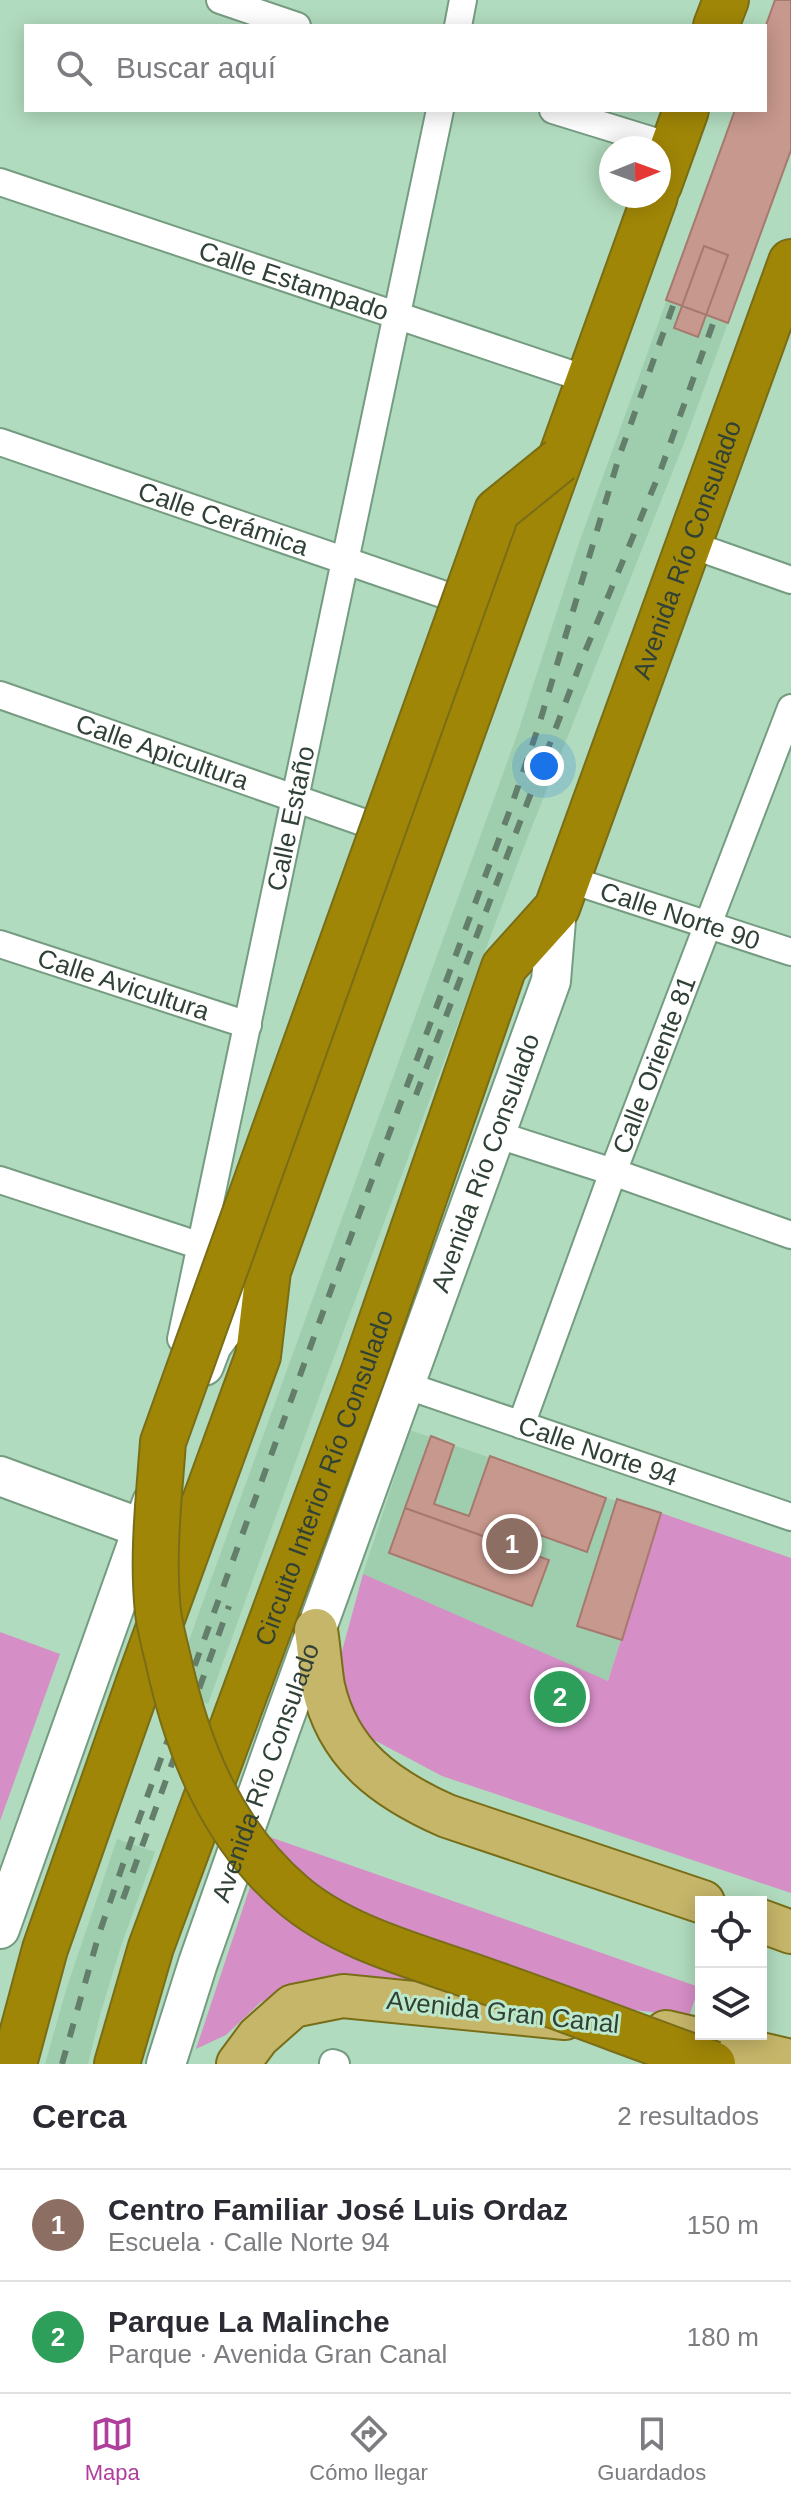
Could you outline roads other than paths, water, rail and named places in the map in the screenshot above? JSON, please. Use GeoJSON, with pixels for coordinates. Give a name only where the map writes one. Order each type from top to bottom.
{"type":"FeatureCollection","features":[{"type":"Feature","properties":{"kind":"highway"},"geometry":{"type":"LineString","coordinates":[[717,24],[726,0]]}},
{"type":"Feature","properties":{"kind":"highway"},"geometry":{"type":"LineString","coordinates":[[14,2064],[45,1949],[258,1356],[268,1271],[651,208]]}},
{"type":"Feature","properties":{"kind":"highway","name":"Avenida Río Consulado"},"geometry":{"type":"LineString","coordinates":[[562,894],[791,262]]}},
{"type":"Feature","properties":{"kind":"highway"},"geometry":{"type":"LineString","coordinates":[[560,460],[497,511],[163,1442],[156,1528],[158,1613],[175,1691],[197,1760],[227,1820],[253,1855],[294,1896],[333,1921],[389,1947],[713,2064]]}},
{"type":"Feature","properties":{"kind":"highway","name":"Circuito Interior Río Consulado"},"geometry":{"type":"LineString","coordinates":[[117,2064],[151,1947],[364,1371],[504,967],[562,894]]}},
{"type":"Feature","properties":{"kind":"main road","name":"Avenida Río Consulado"},"geometry":{"type":"LineString","coordinates":[[166,2064],[280,1730],[551,981],[562,894]]}},
{"type":"Feature","properties":{"kind":"main road"},"geometry":{"type":"LineString","coordinates":[[0,1929],[141,1528],[212,1345],[268,1271]]}},
{"type":"Feature","properties":{"kind":"main road"},"geometry":{"type":"LineString","coordinates":[[0,1476],[141,1528]]}},
{"type":"Feature","properties":{"kind":"main road"},"geometry":{"type":"LineString","coordinates":[[316,1630],[323,1686],[334,1720],[350,1748],[371,1772],[421,1804],[447,1816],[695,1899]]}},
{"type":"Feature","properties":{"kind":"main road"},"geometry":{"type":"LineString","coordinates":[[767,1923],[791,1932]]}},
{"type":"Feature","properties":{"kind":"main road","name":"Avenida Gran Canal"},"geometry":{"type":"LineString","coordinates":[[238,2064],[258,2037],[293,2006],[343,1996],[643,2026],[791,2061]]}},
{"type":"Feature","properties":{"kind":"street"},"geometry":{"type":"LineString","coordinates":[[220,0],[291,24]]}},
{"type":"Feature","properties":{"kind":"street"},"geometry":{"type":"LineString","coordinates":[[458,24],[463,0]]}},
{"type":"Feature","properties":{"kind":"street","name":"Calle Estaño"},"geometry":{"type":"LineString","coordinates":[[141,1528],[440,112]]}},
{"type":"Feature","properties":{"kind":"street"},"geometry":{"type":"LineString","coordinates":[[559,112],[673,148]]}},
{"type":"Feature","properties":{"kind":"street","name":"Calle Estampado"},"geometry":{"type":"LineString","coordinates":[[0,182],[589,380]]}},
{"type":"Feature","properties":{"kind":"street","name":"Calle Cerámica"},"geometry":{"type":"LineString","coordinates":[[0,442],[448,596]]}},
{"type":"Feature","properties":{"kind":"street"},"geometry":{"type":"LineString","coordinates":[[689,544],[791,580]]}},
{"type":"Feature","properties":{"kind":"street","name":"Calle Apicultura"},"geometry":{"type":"LineString","coordinates":[[0,695],[371,825]]}},
{"type":"Feature","properties":{"kind":"street","name":"Calle Oriente 81"},"geometry":{"type":"LineString","coordinates":[[521,1425],[613,1172],[791,708]]}},
{"type":"Feature","properties":{"kind":"street","name":"Calle Norte 90"},"geometry":{"type":"LineString","coordinates":[[562,894],[707,924],[791,952]]}},
{"type":"Feature","properties":{"kind":"street","name":"Calle Avicultura"},"geometry":{"type":"LineString","coordinates":[[0,944],[248,1025]]}},
{"type":"Feature","properties":{"kind":"street"},"geometry":{"type":"LineString","coordinates":[[495,1134],[791,1235]]}},
{"type":"Feature","properties":{"kind":"street"},"geometry":{"type":"LineString","coordinates":[[0,1180],[201,1246]]}},
{"type":"Feature","properties":{"kind":"street","name":"Calle Norte 94"},"geometry":{"type":"LineString","coordinates":[[405,1385],[791,1517]]}},
{"type":"Feature","properties":{"kind":"railway"},"geometry":{"type":"LineString","coordinates":[[62,2064],[99,1934],[130,1844],[335,1279],[511,807],[538,728],[619,457],[674,303]]}},
{"type":"Feature","properties":{"kind":"railway"},"geometry":{"type":"LineString","coordinates":[[416,1095],[584,654],[660,472],[715,318]]}},
{"type":"Feature","properties":{"kind":"railway"},"geometry":{"type":"LineString","coordinates":[[123,1899],[229,1606]]}},
{"type":"Feature","properties":{"kind":"place","name":"Centro Familiar José Luis Ordaz"},"geometry":{"type":"Point","coordinates":[512,1544]}},
{"type":"Feature","properties":{"kind":"place","name":"Parque La Malinche"},"geometry":{"type":"Point","coordinates":[560,1697]}}]}
